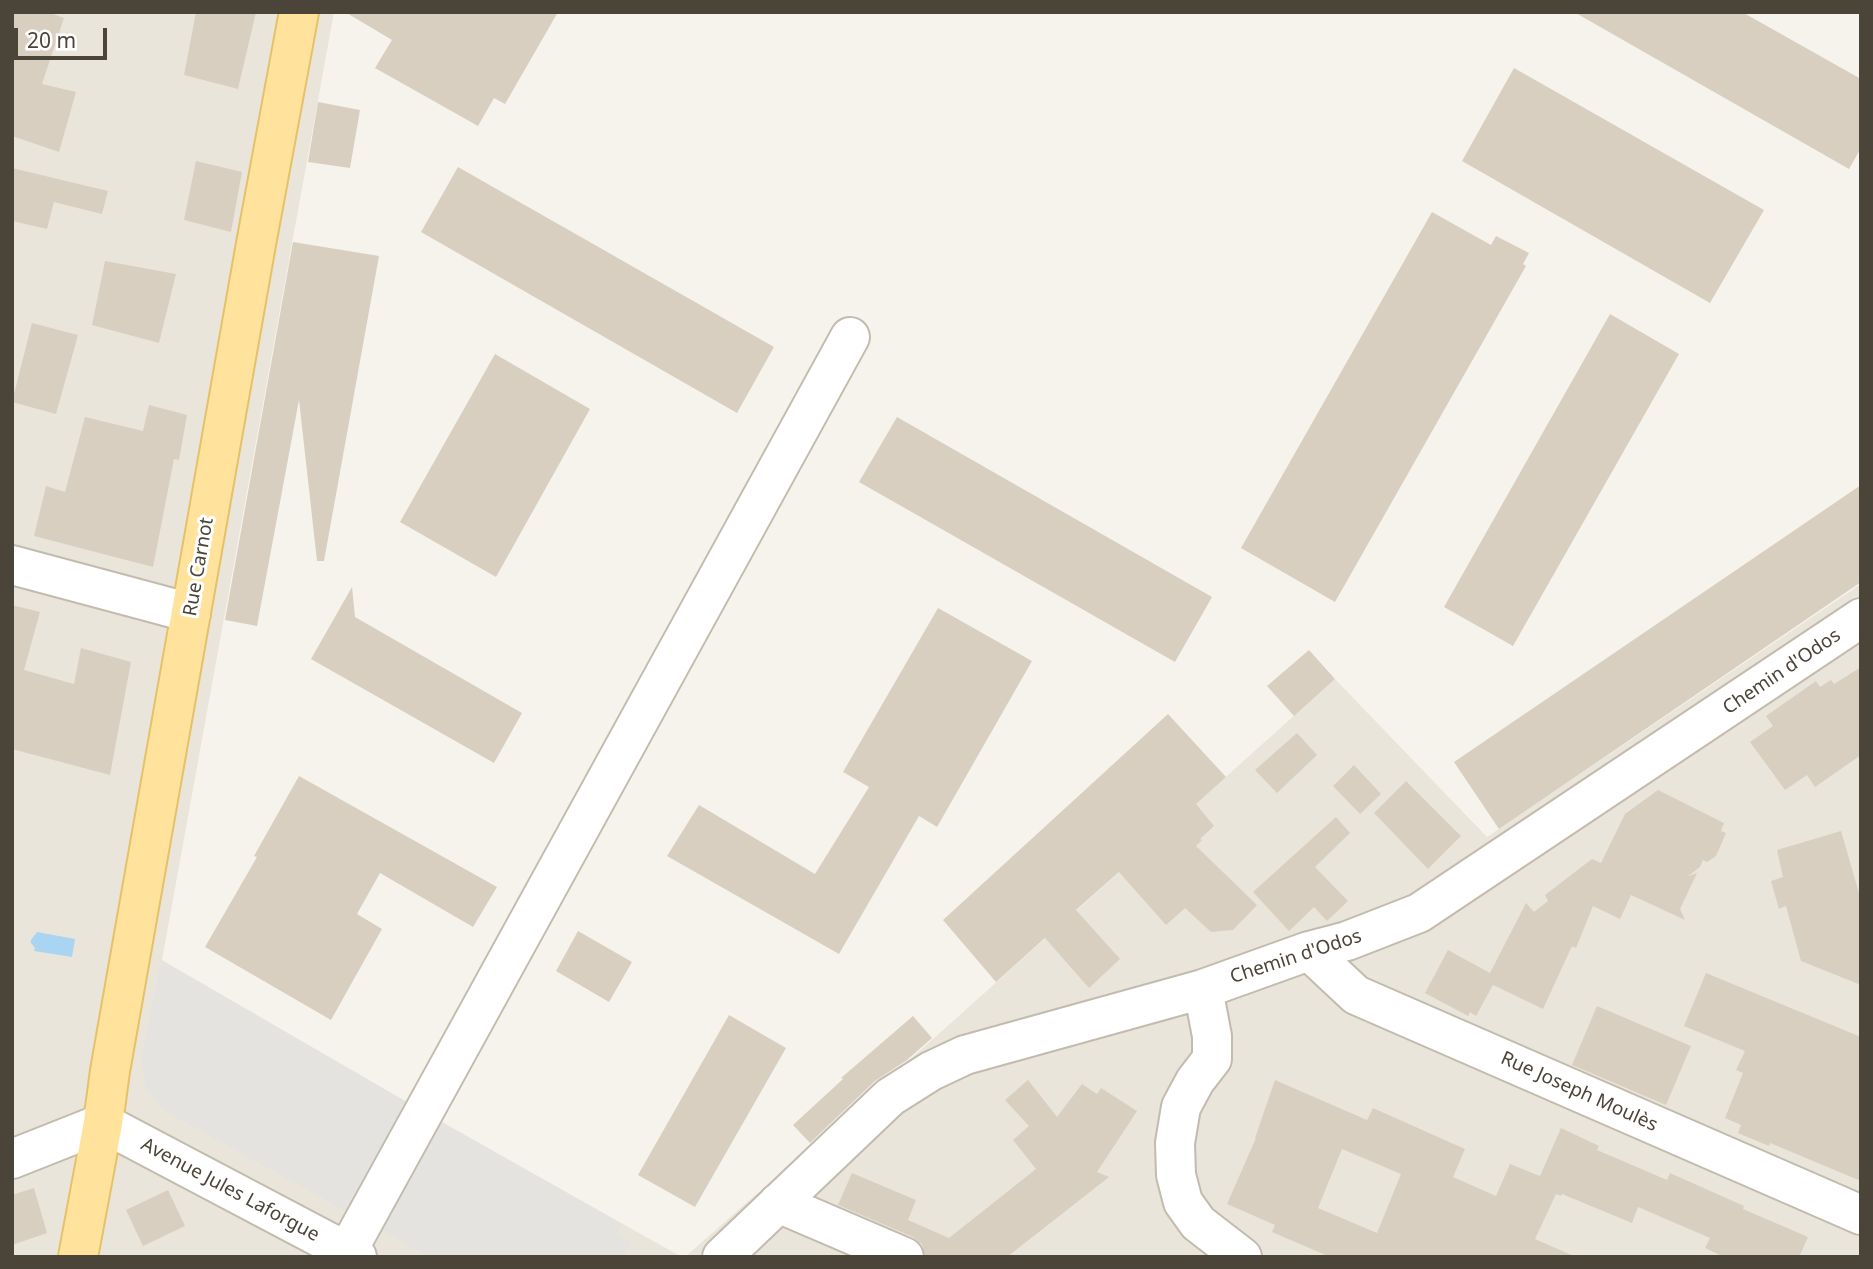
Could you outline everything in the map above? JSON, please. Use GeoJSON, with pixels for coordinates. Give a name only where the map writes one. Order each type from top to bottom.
{"type":"FeatureCollection","features":[{"type":"Feature","properties":{"kind":"main road","name":"Rue Carnot"},"geometry":{"type":"LineString","coordinates":[[78,1257],[299,12]]}},
{"type":"Feature","properties":{"kind":"street"},"geometry":{"type":"LineString","coordinates":[[349,1255],[850,337]]}},
{"type":"Feature","properties":{"kind":"street"},"geometry":{"type":"LineString","coordinates":[[12,565],[191,612]]}},
{"type":"Feature","properties":{"kind":"street","name":"Chemin d'Odos"},"geometry":{"type":"LineString","coordinates":[[722,1257],[890,1097],[930,1071],[965,1055],[1203,989],[1309,951],[1347,941],[1419,913],[1856,631]]}},
{"type":"Feature","properties":{"kind":"street","name":"Rue Joseph Moulès"},"geometry":{"type":"LineString","coordinates":[[1309,951],[1356,995],[1861,1215]]}},
{"type":"Feature","properties":{"kind":"street"},"geometry":{"type":"LineString","coordinates":[[1203,989],[1212,1036],[1212,1059],[1195,1081],[1181,1107],[1175,1143],[1175,1175],[1183,1202],[1198,1223],[1242,1257]]}},
{"type":"Feature","properties":{"kind":"street"},"geometry":{"type":"LineString","coordinates":[[12,1158],[103,1123]]}},
{"type":"Feature","properties":{"kind":"street","name":"Avenue Jules Laforgue"},"geometry":{"type":"LineString","coordinates":[[103,1123],[349,1255]]}},
{"type":"Feature","properties":{"kind":"street"},"geometry":{"type":"LineString","coordinates":[[778,1203],[904,1257]]}},
{"type":"Feature","properties":{"kind":"shaded area"},"geometry":{"type":"Polygon","coordinates":[[[12,12],[334,12],[162,960],[424,1112],[680,1256],[686,1256],[1335,679],[1487,837],[1861,584],[1861,1257],[12,1257],[12,12]]]}},
{"type":"Feature","properties":{"kind":"shaded area"},"geometry":{"type":"Polygon","coordinates":[[[161,960],[622,1224],[617,1233],[631,1242],[624,1254],[627,1257],[429,1257],[165,1111],[146,1089],[141,1062],[161,960]]]}},
{"type":"Feature","properties":{"kind":"water"},"geometry":{"type":"Polygon","coordinates":[[[37,932],[75,939],[72,957],[34,951],[31,940],[37,932]]]}},
{"type":"Feature","properties":{"kind":"building"},"geometry":{"type":"Polygon","coordinates":[[[12,12],[48,12],[64,18],[42,84],[76,92],[59,152],[12,136],[12,12]]]}},
{"type":"Feature","properties":{"kind":"building"},"geometry":{"type":"Polygon","coordinates":[[[196,12],[256,12],[238,89],[184,75],[196,12]]]}},
{"type":"Feature","properties":{"kind":"building"},"geometry":{"type":"Polygon","coordinates":[[[345,12],[558,12],[505,104],[494,98],[478,126],[375,68],[392,40],[345,12]]]}},
{"type":"Feature","properties":{"kind":"building"},"geometry":{"type":"Polygon","coordinates":[[[1574,12],[1742,12],[1861,79],[1861,148],[1849,169],[1574,12]]]}},
{"type":"Feature","properties":{"kind":"building"},"geometry":{"type":"Polygon","coordinates":[[[1514,68],[1764,210],[1710,303],[1462,161],[1514,68]]]}},
{"type":"Feature","properties":{"kind":"building"},"geometry":{"type":"Polygon","coordinates":[[[318,102],[360,110],[350,168],[308,162],[318,102]]]}},
{"type":"Feature","properties":{"kind":"building"},"geometry":{"type":"Polygon","coordinates":[[[196,161],[242,172],[231,232],[184,220],[196,161]]]}},
{"type":"Feature","properties":{"kind":"building"},"geometry":{"type":"Polygon","coordinates":[[[458,167],[774,347],[737,413],[421,232],[458,167]]]}},
{"type":"Feature","properties":{"kind":"building"},"geometry":{"type":"Polygon","coordinates":[[[12,168],[108,191],[102,214],[54,202],[47,229],[12,221],[12,168]]]}},
{"type":"Feature","properties":{"kind":"building"},"geometry":{"type":"Polygon","coordinates":[[[1432,212],[1491,245],[1496,236],[1529,253],[1523,264],[1526,266],[1335,602],[1241,548],[1432,212]]]}},
{"type":"Feature","properties":{"kind":"building"},"geometry":{"type":"Polygon","coordinates":[[[293,242],[379,256],[324,561],[317,561],[299,400],[257,626],[225,620],[293,242]]]}},
{"type":"Feature","properties":{"kind":"building"},"geometry":{"type":"Polygon","coordinates":[[[105,261],[176,274],[159,343],[92,325],[105,261]]]}},
{"type":"Feature","properties":{"kind":"building"},"geometry":{"type":"Polygon","coordinates":[[[1610,314],[1679,354],[1513,646],[1444,607],[1610,314]]]}},
{"type":"Feature","properties":{"kind":"building"},"geometry":{"type":"Polygon","coordinates":[[[32,323],[78,335],[56,414],[12,402],[32,323]]]}},
{"type":"Feature","properties":{"kind":"building"},"geometry":{"type":"Polygon","coordinates":[[[495,354],[590,409],[496,577],[400,522],[495,354]]]}},
{"type":"Feature","properties":{"kind":"building"},"geometry":{"type":"Polygon","coordinates":[[[149,405],[187,415],[179,460],[174,459],[153,567],[34,536],[46,486],[65,492],[85,417],[143,431],[149,405]]]}},
{"type":"Feature","properties":{"kind":"building"},"geometry":{"type":"Polygon","coordinates":[[[897,417],[1212,597],[1175,662],[859,482],[897,417]]]}},
{"type":"Feature","properties":{"kind":"building"},"geometry":{"type":"Polygon","coordinates":[[[1861,485],[1861,582],[1499,829],[1454,762],[1861,485]]]}},
{"type":"Feature","properties":{"kind":"building"},"geometry":{"type":"Polygon","coordinates":[[[352,587],[355,617],[522,713],[494,763],[311,659],[352,587]]]}},
{"type":"Feature","properties":{"kind":"building"},"geometry":{"type":"Polygon","coordinates":[[[12,605],[40,612],[24,670],[74,684],[81,648],[131,662],[110,775],[12,749],[12,605]]]}},
{"type":"Feature","properties":{"kind":"building"},"geometry":{"type":"Polygon","coordinates":[[[938,608],[1032,661],[937,827],[919,816],[839,954],[667,856],[699,805],[815,874],[869,787],[843,772],[938,608]]]}},
{"type":"Feature","properties":{"kind":"building"},"geometry":{"type":"Polygon","coordinates":[[[1309,650],[1335,679],[1294,716],[1267,686],[1309,650]]]}},
{"type":"Feature","properties":{"kind":"building"},"geometry":{"type":"Polygon","coordinates":[[[1861,667],[1861,755],[1815,787],[1807,775],[1785,790],[1750,742],[1773,726],[1766,716],[1816,681],[1820,687],[1831,680],[1834,684],[1861,667]]]}},
{"type":"Feature","properties":{"kind":"building"},"geometry":{"type":"Polygon","coordinates":[[[1168,714],[1226,777],[1196,804],[1214,826],[1196,846],[1257,905],[1233,930],[1211,932],[1185,908],[1166,925],[1119,872],[1076,910],[1120,959],[1089,988],[1045,938],[996,982],[943,920],[1168,714]]]}},
{"type":"Feature","properties":{"kind":"building"},"geometry":{"type":"Polygon","coordinates":[[[1297,733],[1317,755],[1277,793],[1255,770],[1297,733]]]}},
{"type":"Feature","properties":{"kind":"building"},"geometry":{"type":"Polygon","coordinates":[[[1354,765],[1381,794],[1360,814],[1333,786],[1354,765]]]}},
{"type":"Feature","properties":{"kind":"building"},"geometry":{"type":"Polygon","coordinates":[[[299,776],[497,887],[473,927],[380,873],[357,914],[382,929],[331,1020],[205,947],[257,857],[254,856],[299,776]]]}},
{"type":"Feature","properties":{"kind":"building"},"geometry":{"type":"Polygon","coordinates":[[[1406,781],[1461,836],[1428,869],[1374,813],[1406,781]]]}},
{"type":"Feature","properties":{"kind":"building"},"geometry":{"type":"Polygon","coordinates":[[[1658,790],[1724,823],[1721,831],[1726,833],[1716,856],[1707,862],[1703,860],[1700,867],[1688,876],[1697,873],[1680,909],[1685,920],[1631,895],[1620,919],[1593,906],[1576,948],[1572,946],[1543,1009],[1493,985],[1476,1016],[1470,1012],[1468,1016],[1425,993],[1448,950],[1490,973],[1526,903],[1534,912],[1548,901],[1545,895],[1592,859],[1601,863],[1625,814],[1658,790]]]}},
{"type":"Feature","properties":{"kind":"building"},"geometry":{"type":"Polygon","coordinates":[[[1336,817],[1350,833],[1315,867],[1348,901],[1327,921],[1314,907],[1289,931],[1253,892],[1336,817]]]}},
{"type":"Feature","properties":{"kind":"building"},"geometry":{"type":"Polygon","coordinates":[[[1841,831],[1861,900],[1861,985],[1801,961],[1786,906],[1779,909],[1771,881],[1783,877],[1777,850],[1841,831]]]}},
{"type":"Feature","properties":{"kind":"building"},"geometry":{"type":"Polygon","coordinates":[[[578,931],[632,962],[609,1002],[556,971],[578,931]]]}},
{"type":"Feature","properties":{"kind":"building"},"geometry":{"type":"Polygon","coordinates":[[[1706,973],[1861,1037],[1861,1181],[1770,1143],[1769,1146],[1738,1133],[1741,1125],[1725,1118],[1743,1073],[1736,1070],[1745,1051],[1684,1026],[1706,973]]]}},
{"type":"Feature","properties":{"kind":"building"},"geometry":{"type":"Polygon","coordinates":[[[1597,1006],[1691,1046],[1666,1105],[1572,1065],[1597,1006]]]}},
{"type":"Feature","properties":{"kind":"building"},"geometry":{"type":"Polygon","coordinates":[[[729,1015],[786,1048],[695,1207],[638,1175],[729,1015]]]}},
{"type":"Feature","properties":{"kind":"building"},"geometry":{"type":"Polygon","coordinates":[[[913,1016],[932,1038],[907,1060],[875,1081],[810,1143],[793,1125],[843,1079],[841,1078],[913,1016]]]}},
{"type":"Feature","properties":{"kind":"building"},"geometry":{"type":"Polygon","coordinates":[[[1028,1080],[1057,1117],[1082,1084],[1097,1094],[1101,1088],[1137,1111],[1097,1172],[1109,1177],[1007,1257],[925,1257],[922,1244],[913,1237],[838,1205],[852,1173],[916,1200],[908,1220],[949,1238],[1036,1169],[1013,1140],[1029,1126],[1005,1100],[1028,1080]]]}},
{"type":"Feature","properties":{"kind":"building"},"geometry":{"type":"Polygon","coordinates":[[[1275,1080],[1367,1120],[1373,1108],[1465,1149],[1453,1177],[1496,1196],[1510,1164],[1540,1176],[1561,1128],[1599,1146],[1597,1150],[1667,1180],[1670,1173],[1808,1237],[1799,1257],[1724,1257],[1705,1248],[1710,1238],[1638,1207],[1632,1223],[1562,1194],[1556,1194],[1535,1239],[1576,1257],[1330,1257],[1272,1232],[1275,1225],[1227,1204],[1255,1138],[1275,1080]],[[1342,1149],[1318,1208],[1377,1233],[1401,1174],[1342,1149]]]}},
{"type":"Feature","properties":{"kind":"building"},"geometry":{"type":"Polygon","coordinates":[[[34,1188],[47,1233],[12,1245],[12,1195],[34,1188]]]}},
{"type":"Feature","properties":{"kind":"building"},"geometry":{"type":"Polygon","coordinates":[[[168,1190],[185,1226],[143,1246],[126,1210],[168,1190]]]}}]}
